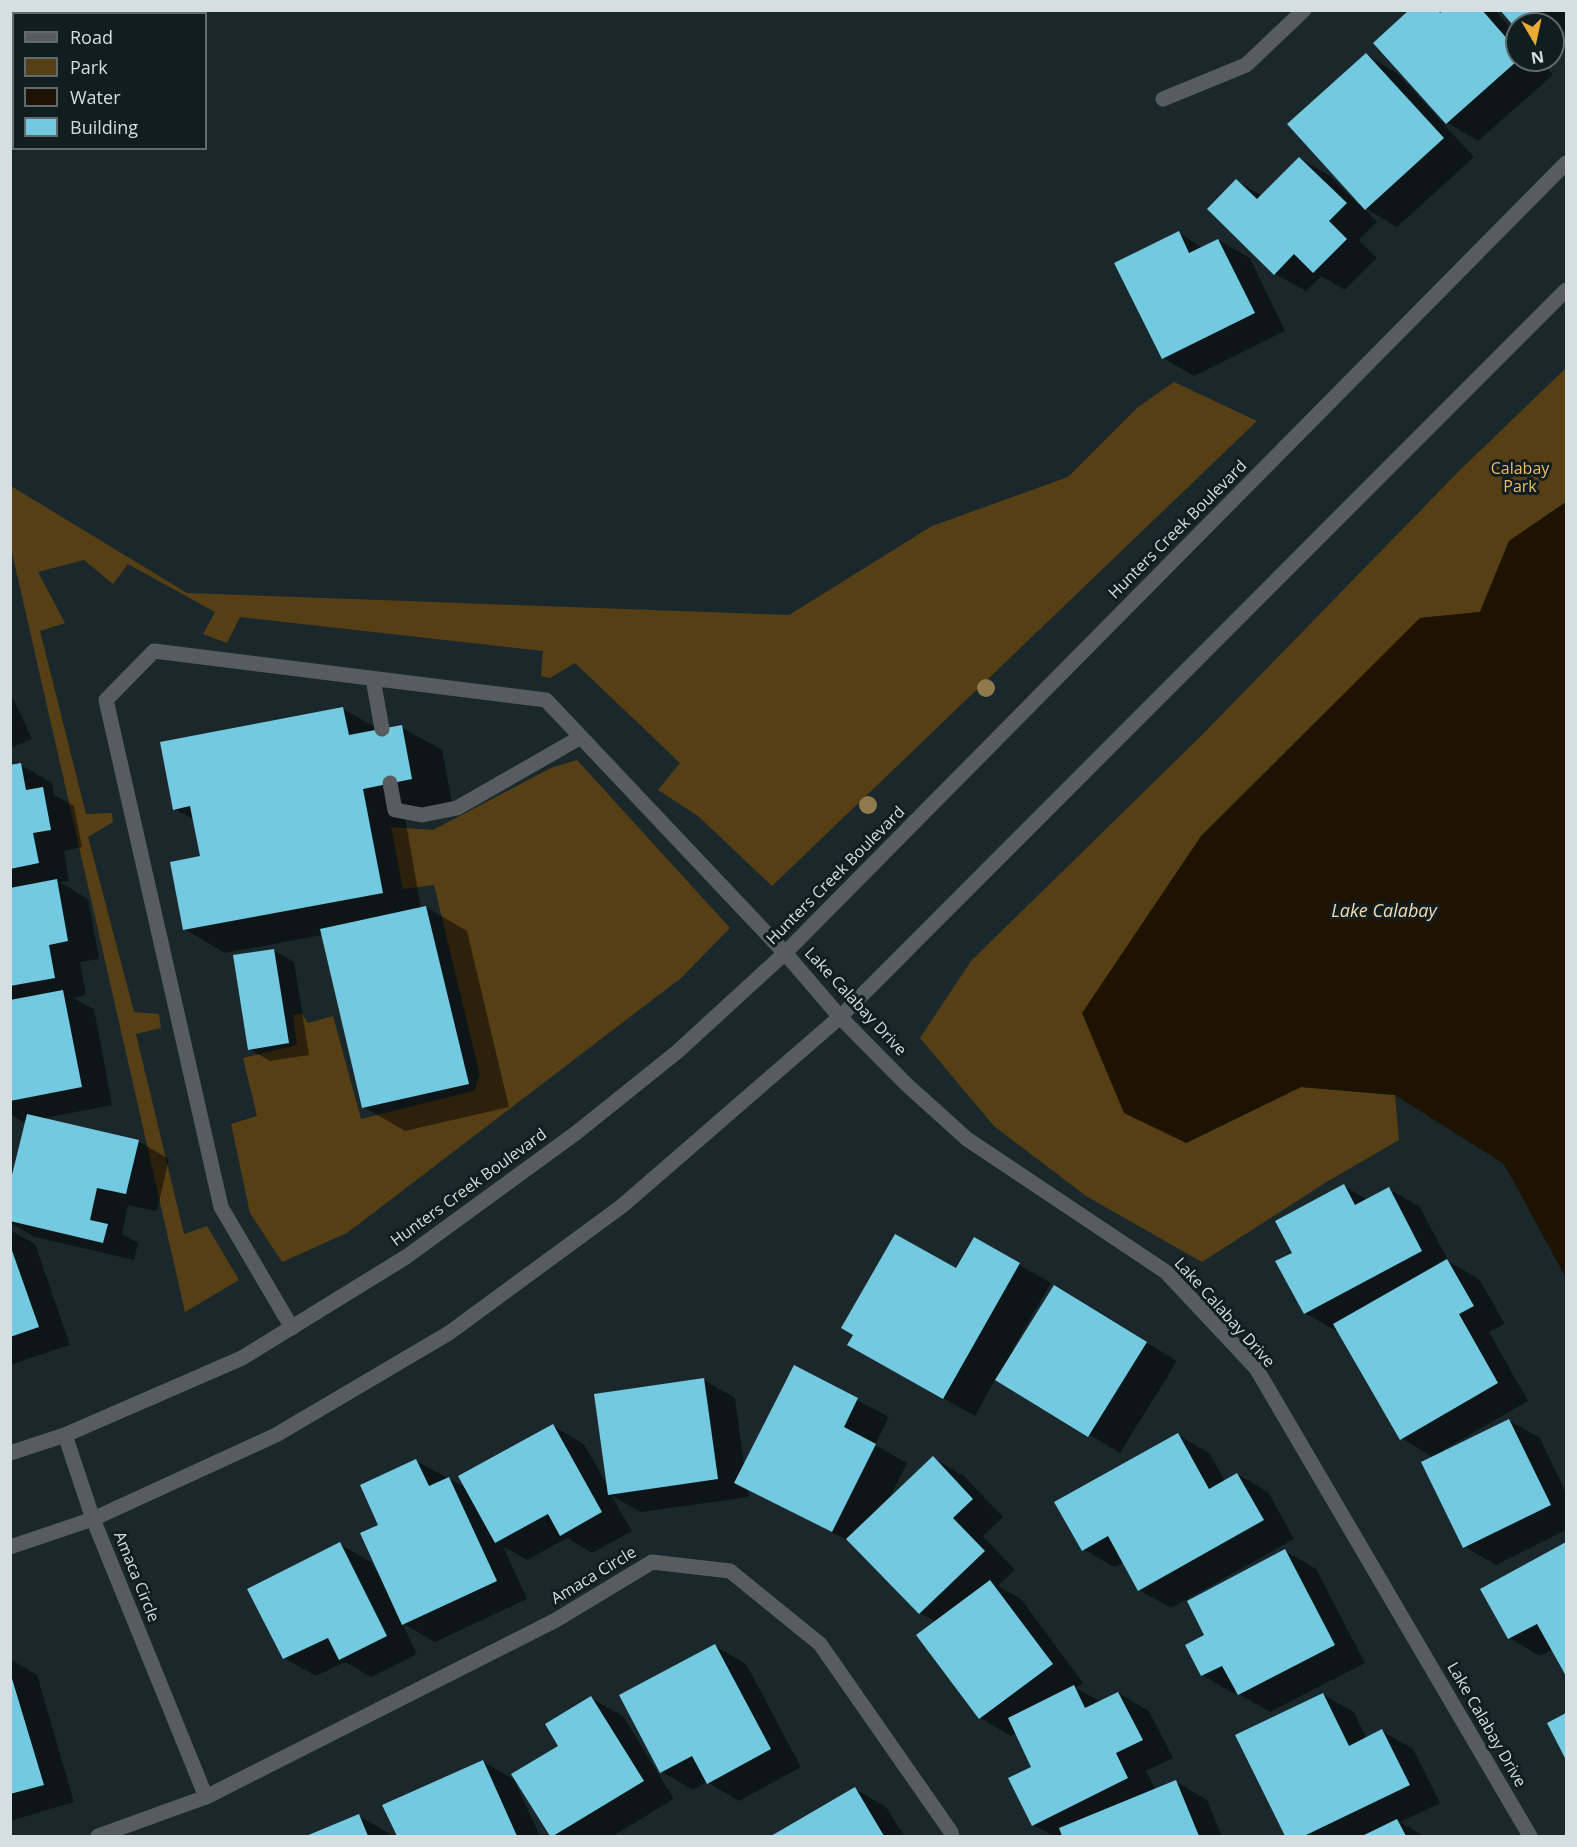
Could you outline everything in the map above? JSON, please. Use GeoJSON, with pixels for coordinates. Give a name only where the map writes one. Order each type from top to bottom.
{"type":"FeatureCollection","features":[{"type":"Feature","properties":{"kind":"street"},"geometry":{"type":"LineString","coordinates":[[1163,99],[1246,65],[1304,10]]}},
{"type":"Feature","properties":{"kind":"street","name":"Hunters Creek Boulevard"},"geometry":{"type":"LineString","coordinates":[[10,1452],[65,1435],[242,1358],[406,1257],[576,1133],[677,1052],[785,953],[1566,163]]}},
{"type":"Feature","properties":{"kind":"street"},"geometry":{"type":"LineString","coordinates":[[10,1547],[93,1520],[276,1435],[448,1333],[622,1206],[840,1017],[1566,290]]}},
{"type":"Feature","properties":{"kind":"street","name":"Lake Calabay Drive"},"geometry":{"type":"LineString","coordinates":[[292,1328],[221,1207],[106,700],[154,651],[546,700],[785,953],[840,1017],[906,1084],[967,1139],[1166,1272],[1256,1368],[1530,1836]]}},
{"type":"Feature","properties":{"kind":"street"},"geometry":{"type":"LineString","coordinates":[[373,678],[382,729]]}},
{"type":"Feature","properties":{"kind":"street"},"geometry":{"type":"LineString","coordinates":[[390,783],[395,810],[422,815],[457,808],[581,736]]}},
{"type":"Feature","properties":{"kind":"street","name":"Amaca Circle"},"geometry":{"type":"LineString","coordinates":[[65,1435],[93,1520],[206,1797]]}},
{"type":"Feature","properties":{"kind":"street","name":"Amaca Circle"},"geometry":{"type":"LineString","coordinates":[[98,1836],[206,1797],[556,1620],[652,1562],[730,1571],[820,1644],[952,1836]]}},
{"type":"Feature","properties":{"kind":"green space","name":"Calabay Park"},"geometry":{"type":"Polygon","coordinates":[[[1566,368],[1566,502],[1509,541],[1480,612],[1420,618],[1186,1143],[1301,1087],[1395,1095],[1399,1140],[1328,1181],[1202,1262],[1086,1196],[994,1126],[920,1038],[971,961],[1202,735],[1460,470],[1566,368]]]}},
{"type":"Feature","properties":{"kind":"green space"},"geometry":{"type":"Polygon","coordinates":[[[1174,382],[1257,421],[772,886],[698,816],[658,790],[680,763],[575,663],[550,678],[541,676],[543,651],[240,617],[227,643],[203,634],[215,612],[128,564],[113,584],[84,560],[38,572],[65,623],[40,631],[86,814],[112,813],[113,822],[88,837],[134,1012],[159,1014],[161,1028],[136,1034],[184,1234],[207,1226],[239,1280],[185,1312],[11,548],[11,486],[187,593],[789,615],[932,526],[1068,477],[1138,407],[1174,382]]]}},
{"type":"Feature","properties":{"kind":"green space"},"geometry":{"type":"Polygon","coordinates":[[[577,760],[730,928],[681,978],[347,1233],[282,1262],[250,1213],[231,1124],[257,1116],[243,1058],[297,1045],[293,1015],[302,1014],[308,1023],[333,1016],[361,1119],[474,1091],[480,1075],[434,885],[403,889],[391,827],[433,830],[551,768],[577,760]]]}},
{"type":"Feature","properties":{"kind":"water","name":"Lake Calabay"},"geometry":{"type":"Polygon","coordinates":[[[1566,502],[1566,1278],[1504,1164],[1395,1095],[1301,1087],[1186,1143],[1124,1113],[1082,1013],[1201,836],[1420,618],[1480,612],[1509,541],[1566,502]]]}},
{"type":"Feature","properties":{"kind":"building"},"geometry":{"type":"Polygon","coordinates":[[[1409,10],[1438,10],[1440,13],[1443,10],[1482,10],[1505,36],[1505,72],[1446,124],[1373,43],[1409,10]]]}},
{"type":"Feature","properties":{"kind":"building"},"geometry":{"type":"Polygon","coordinates":[[[1500,10],[1537,10],[1535,12],[1505,12],[1505,16],[1500,10]]]}},
{"type":"Feature","properties":{"kind":"building"},"geometry":{"type":"Polygon","coordinates":[[[1366,53],[1444,138],[1365,210],[1287,124],[1366,53]]]}},
{"type":"Feature","properties":{"kind":"building"},"geometry":{"type":"Polygon","coordinates":[[[1299,157],[1347,203],[1329,221],[1347,239],[1313,273],[1294,254],[1274,275],[1207,209],[1236,179],[1257,199],[1299,157]]]}},
{"type":"Feature","properties":{"kind":"building"},"geometry":{"type":"Polygon","coordinates":[[[1179,231],[1189,253],[1218,239],[1255,313],[1162,359],[1114,263],[1179,231]]]}},
{"type":"Feature","properties":{"kind":"building"},"geometry":{"type":"Polygon","coordinates":[[[343,707],[349,735],[402,725],[412,779],[363,789],[383,893],[183,930],[170,862],[200,856],[190,806],[173,810],[160,742],[343,707]]]}},
{"type":"Feature","properties":{"kind":"building"},"geometry":{"type":"Polygon","coordinates":[[[21,763],[26,790],[43,787],[51,830],[33,833],[39,863],[10,869],[10,765],[21,763]]]}},
{"type":"Feature","properties":{"kind":"building"},"geometry":{"type":"Polygon","coordinates":[[[57,879],[68,941],[49,945],[55,978],[10,986],[10,888],[57,879]]]}},
{"type":"Feature","properties":{"kind":"building"},"geometry":{"type":"Polygon","coordinates":[[[426,906],[469,1084],[362,1108],[320,929],[426,906]]]}},
{"type":"Feature","properties":{"kind":"building"},"geometry":{"type":"Polygon","coordinates":[[[274,949],[289,1043],[248,1050],[233,955],[274,949]]]}},
{"type":"Feature","properties":{"kind":"building"},"geometry":{"type":"Polygon","coordinates":[[[63,990],[82,1087],[10,1101],[10,1000],[63,990]]]}},
{"type":"Feature","properties":{"kind":"building"},"geometry":{"type":"Polygon","coordinates":[[[27,1114],[139,1140],[126,1194],[97,1188],[90,1220],[108,1224],[103,1243],[10,1221],[10,1183],[27,1114]]]}},
{"type":"Feature","properties":{"kind":"building"},"geometry":{"type":"Polygon","coordinates":[[[1344,1184],[1355,1205],[1389,1187],[1422,1251],[1304,1314],[1275,1261],[1292,1253],[1275,1221],[1344,1184]]]}},
{"type":"Feature","properties":{"kind":"building"},"geometry":{"type":"Polygon","coordinates":[[[895,1234],[956,1268],[974,1237],[1020,1263],[943,1399],[847,1345],[853,1335],[841,1328],[895,1234]]]}},
{"type":"Feature","properties":{"kind":"building"},"geometry":{"type":"Polygon","coordinates":[[[10,1245],[39,1327],[10,1337],[10,1245]]]}},
{"type":"Feature","properties":{"kind":"building"},"geometry":{"type":"Polygon","coordinates":[[[1447,1259],[1474,1306],[1459,1314],[1498,1383],[1400,1440],[1333,1324],[1447,1259]]]}},
{"type":"Feature","properties":{"kind":"building"},"geometry":{"type":"Polygon","coordinates":[[[1054,1285],[1147,1342],[1088,1437],[995,1380],[1054,1285]]]}},
{"type":"Feature","properties":{"kind":"building"},"geometry":{"type":"Polygon","coordinates":[[[794,1365],[858,1398],[844,1427],[876,1444],[832,1532],[734,1483],[794,1365]]]}},
{"type":"Feature","properties":{"kind":"building"},"geometry":{"type":"Polygon","coordinates":[[[704,1378],[718,1479],[608,1495],[594,1394],[704,1378]]]}},
{"type":"Feature","properties":{"kind":"building"},"geometry":{"type":"Polygon","coordinates":[[[1509,1419],[1551,1505],[1463,1548],[1421,1462],[1509,1419]]]}},
{"type":"Feature","properties":{"kind":"building"},"geometry":{"type":"Polygon","coordinates":[[[553,1424],[602,1512],[560,1536],[548,1514],[495,1543],[458,1476],[553,1424]]]}},
{"type":"Feature","properties":{"kind":"building"},"geometry":{"type":"Polygon","coordinates":[[[1178,1433],[1209,1489],[1237,1473],[1264,1520],[1138,1591],[1108,1536],[1082,1551],[1054,1502],[1178,1433]]]}},
{"type":"Feature","properties":{"kind":"building"},"geometry":{"type":"Polygon","coordinates":[[[933,1456],[973,1499],[953,1518],[985,1551],[919,1614],[846,1539],[933,1456]]]}},
{"type":"Feature","properties":{"kind":"building"},"geometry":{"type":"Polygon","coordinates":[[[416,1459],[429,1486],[449,1477],[497,1581],[402,1625],[360,1533],[378,1525],[360,1485],[416,1459]]]}},
{"type":"Feature","properties":{"kind":"building"},"geometry":{"type":"Polygon","coordinates":[[[340,1542],[387,1636],[339,1660],[328,1638],[283,1659],[247,1589],[340,1542]]]}},
{"type":"Feature","properties":{"kind":"building"},"geometry":{"type":"Polygon","coordinates":[[[1566,1542],[1566,1676],[1537,1624],[1508,1639],[1480,1589],[1566,1542]]]}},
{"type":"Feature","properties":{"kind":"building"},"geometry":{"type":"Polygon","coordinates":[[[1285,1549],[1335,1645],[1238,1695],[1222,1666],[1201,1676],[1185,1645],[1204,1635],[1187,1601],[1285,1549]]]}},
{"type":"Feature","properties":{"kind":"building"},"geometry":{"type":"Polygon","coordinates":[[[990,1580],[1053,1664],[979,1719],[916,1635],[990,1580]]]}},
{"type":"Feature","properties":{"kind":"building"},"geometry":{"type":"Polygon","coordinates":[[[715,1644],[771,1749],[707,1784],[692,1756],[660,1773],[619,1695],[715,1644]]]}},
{"type":"Feature","properties":{"kind":"building"},"geometry":{"type":"Polygon","coordinates":[[[10,1672],[44,1785],[10,1794],[10,1672]]]}},
{"type":"Feature","properties":{"kind":"building"},"geometry":{"type":"Polygon","coordinates":[[[1074,1685],[1085,1708],[1118,1692],[1143,1740],[1116,1753],[1128,1778],[1032,1826],[1008,1778],[1031,1767],[1008,1718],[1074,1685]]]}},
{"type":"Feature","properties":{"kind":"building"},"geometry":{"type":"Polygon","coordinates":[[[1323,1693],[1349,1746],[1382,1729],[1410,1785],[1304,1836],[1285,1836],[1235,1735],[1323,1693]]]}},
{"type":"Feature","properties":{"kind":"building"},"geometry":{"type":"Polygon","coordinates":[[[591,1696],[644,1781],[550,1836],[511,1774],[558,1746],[545,1724],[591,1696]]]}},
{"type":"Feature","properties":{"kind":"building"},"geometry":{"type":"Polygon","coordinates":[[[1566,1713],[1566,1760],[1547,1723],[1566,1713]]]}},
{"type":"Feature","properties":{"kind":"building"},"geometry":{"type":"Polygon","coordinates":[[[483,1760],[517,1836],[397,1836],[382,1805],[483,1760]]]}},
{"type":"Feature","properties":{"kind":"building"},"geometry":{"type":"Polygon","coordinates":[[[1176,1780],[1199,1836],[1062,1836],[1059,1828],[1176,1780]]]}},
{"type":"Feature","properties":{"kind":"building"},"geometry":{"type":"Polygon","coordinates":[[[855,1787],[884,1836],[771,1836],[855,1787]]]}},
{"type":"Feature","properties":{"kind":"building"},"geometry":{"type":"Polygon","coordinates":[[[359,1814],[368,1836],[306,1836],[359,1814]]]}},
{"type":"Feature","properties":{"kind":"building"},"geometry":{"type":"Polygon","coordinates":[[[1397,1819],[1406,1836],[1362,1836],[1397,1819]]]}}]}
